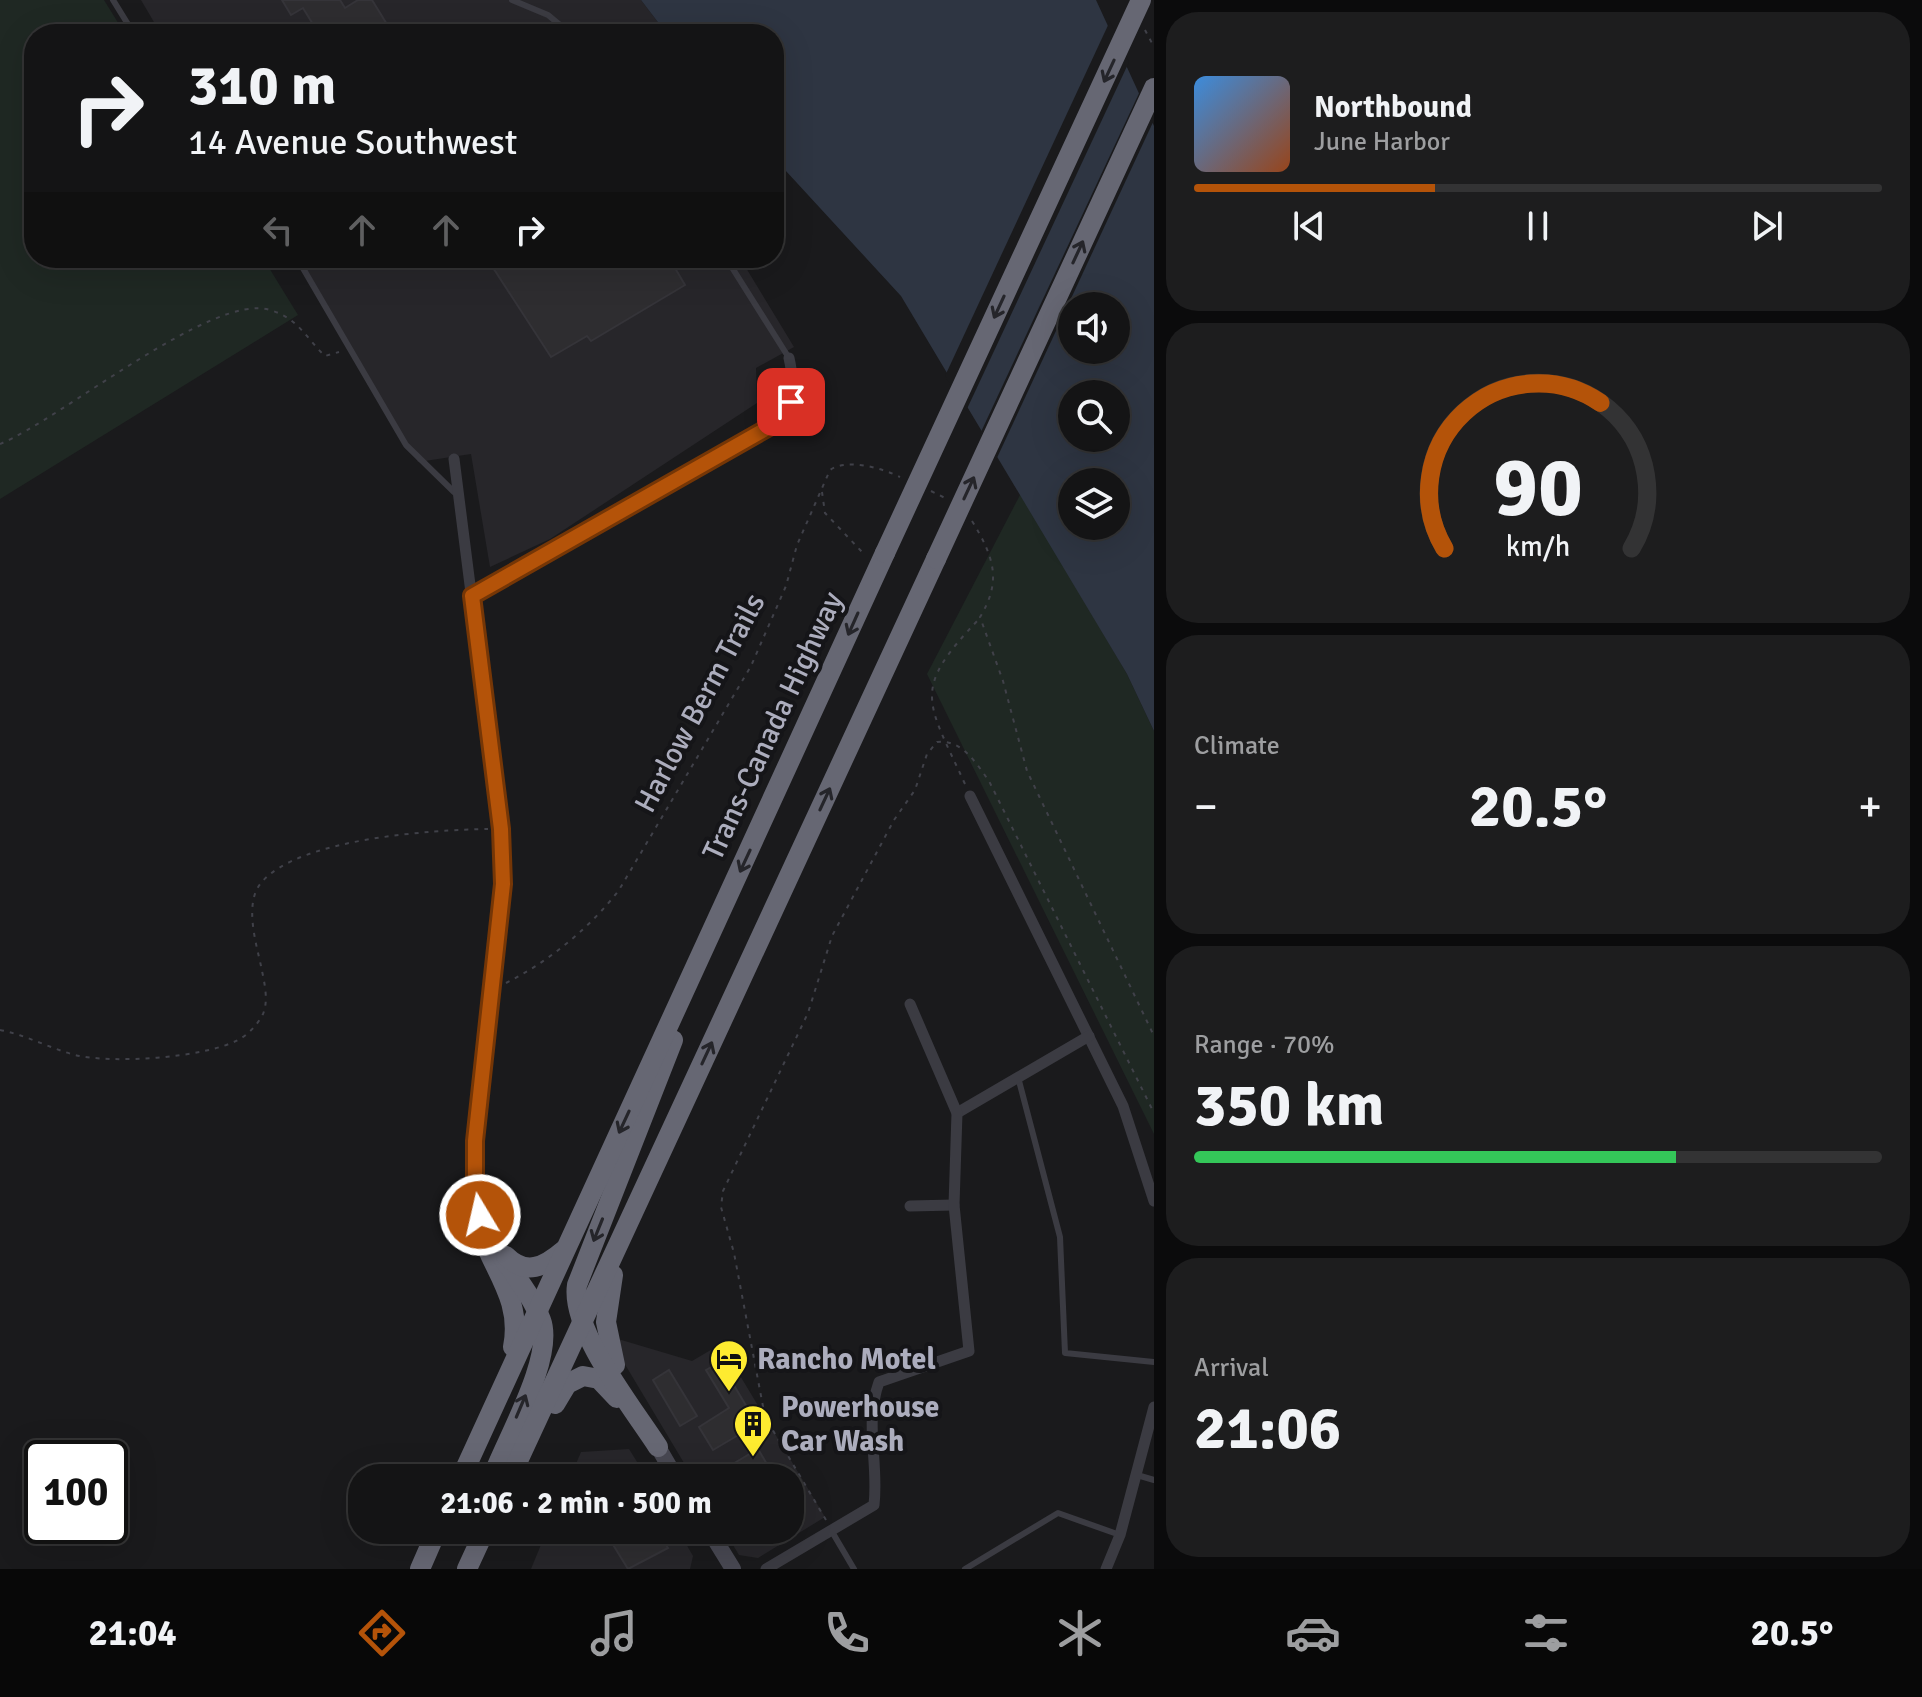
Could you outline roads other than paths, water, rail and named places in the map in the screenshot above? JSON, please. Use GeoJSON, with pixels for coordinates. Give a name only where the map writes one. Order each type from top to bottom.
{"type":"FeatureCollection","features":[{"type":"Feature","properties":{"kind":"highway","name":"Trans-Canada Highway"},"geometry":{"type":"LineString","coordinates":[[467,1464],[693,974],[878,549],[1141,0]]}},
{"type":"Feature","properties":{"kind":"highway"},"geometry":{"type":"LineString","coordinates":[[517,1464],[1154,88]]}},
{"type":"Feature","properties":{"kind":"highway"},"geometry":{"type":"LineString","coordinates":[[658,1447],[582,1323],[575,1303],[577,1285],[665,1069],[693,974]]}},
{"type":"Feature","properties":{"kind":"highway"},"geometry":{"type":"LineString","coordinates":[[475,1197],[492,1240],[537,1311],[545,1332],[544,1351],[498,1464]]}},
{"type":"Feature","properties":{"kind":"highway"},"geometry":{"type":"LineString","coordinates":[[475,1197],[475,1217],[482,1244],[507,1288],[516,1313],[515,1335],[504,1385]]}},
{"type":"Feature","properties":{"kind":"highway"},"geometry":{"type":"LineString","coordinates":[[627,1225],[607,1300],[606,1332],[622,1381],[658,1447]]}},
{"type":"Feature","properties":{"kind":"highway"},"geometry":{"type":"LineString","coordinates":[[492,1240],[511,1261],[530,1269],[548,1263],[566,1247]]}},
{"type":"Feature","properties":{"kind":"highway"},"geometry":{"type":"LineString","coordinates":[[527,1464],[559,1396],[567,1384],[583,1376],[606,1385],[658,1447]]}},
{"type":"Feature","properties":{"kind":"highway"},"geometry":{"type":"LineString","coordinates":[[420,1569],[431,1544]]}},
{"type":"Feature","properties":{"kind":"highway"},"geometry":{"type":"LineString","coordinates":[[453,1569],[464,1544]]}},
{"type":"Feature","properties":{"kind":"highway"},"geometry":{"type":"LineString","coordinates":[[469,1564],[480,1544]]}},
{"type":"Feature","properties":{"kind":"street"},"geometry":{"type":"LineString","coordinates":[[472,596],[778,422],[791,402],[794,379],[789,358]]}},
{"type":"Feature","properties":{"kind":"street"},"geometry":{"type":"LineString","coordinates":[[454,459],[501,829],[503,884],[494,989],[475,1141],[475,1197]]}},
{"type":"Feature","properties":{"kind":"street"},"geometry":{"type":"LineString","coordinates":[[970,796],[1133,1131],[1154,1201]]}},
{"type":"Feature","properties":{"kind":"street"},"geometry":{"type":"LineString","coordinates":[[766,1569],[874,1505],[876,1487],[870,1433],[872,1401],[879,1382],[969,1351],[954,1205],[957,1113],[910,1004]]}},
{"type":"Feature","properties":{"kind":"street"},"geometry":{"type":"LineString","coordinates":[[957,1113],[1089,1036]]}},
{"type":"Feature","properties":{"kind":"street"},"geometry":{"type":"LineString","coordinates":[[910,1206],[954,1205]]}},
{"type":"Feature","properties":{"kind":"street"},"geometry":{"type":"LineString","coordinates":[[1106,1569],[1120,1535],[1154,1407]]}},
{"type":"Feature","properties":{"kind":"street"},"geometry":{"type":"LineString","coordinates":[[658,1447],[668,1464]]}},
{"type":"Feature","properties":{"kind":"street"},"geometry":{"type":"LineString","coordinates":[[718,1544],[733,1569]]}},
{"type":"Feature","properties":{"kind":"lane"},"geometry":{"type":"LineString","coordinates":[[113,0],[128,24]]}},
{"type":"Feature","properties":{"kind":"lane"},"geometry":{"type":"LineString","coordinates":[[512,0],[548,15],[559,24]]}},
{"type":"Feature","properties":{"kind":"lane"},"geometry":{"type":"LineString","coordinates":[[303,268],[406,445],[452,488],[458,501]]}},
{"type":"Feature","properties":{"kind":"lane"},"geometry":{"type":"LineString","coordinates":[[732,268],[789,358]]}},
{"type":"Feature","properties":{"kind":"lane"},"geometry":{"type":"LineString","coordinates":[[1018,1077],[1060,1237],[1065,1353],[1154,1362]]}},
{"type":"Feature","properties":{"kind":"lane"},"geometry":{"type":"LineString","coordinates":[[1137,1475],[1154,1480]]}},
{"type":"Feature","properties":{"kind":"lane"},"geometry":{"type":"LineString","coordinates":[[965,1569],[1058,1513],[1120,1535]]}},
{"type":"Feature","properties":{"kind":"lane"},"geometry":{"type":"LineString","coordinates":[[831,1530],[854,1569]]}},
{"type":"Feature","properties":{"kind":"water"},"geometry":{"type":"Polygon","coordinates":[[[641,0],[1096,0],[1154,126],[1154,731],[1127,674],[901,296],[784,169],[784,24],[659,24],[641,0]]]}},
{"type":"Feature","properties":{"kind":"place","name":"Rancho Motel"},"geometry":{"type":"Point","coordinates":[729,1393]}},
{"type":"Feature","properties":{"kind":"place","name":"Powerhouse Car Wash"},"geometry":{"type":"Point","coordinates":[753,1458]}}]}
